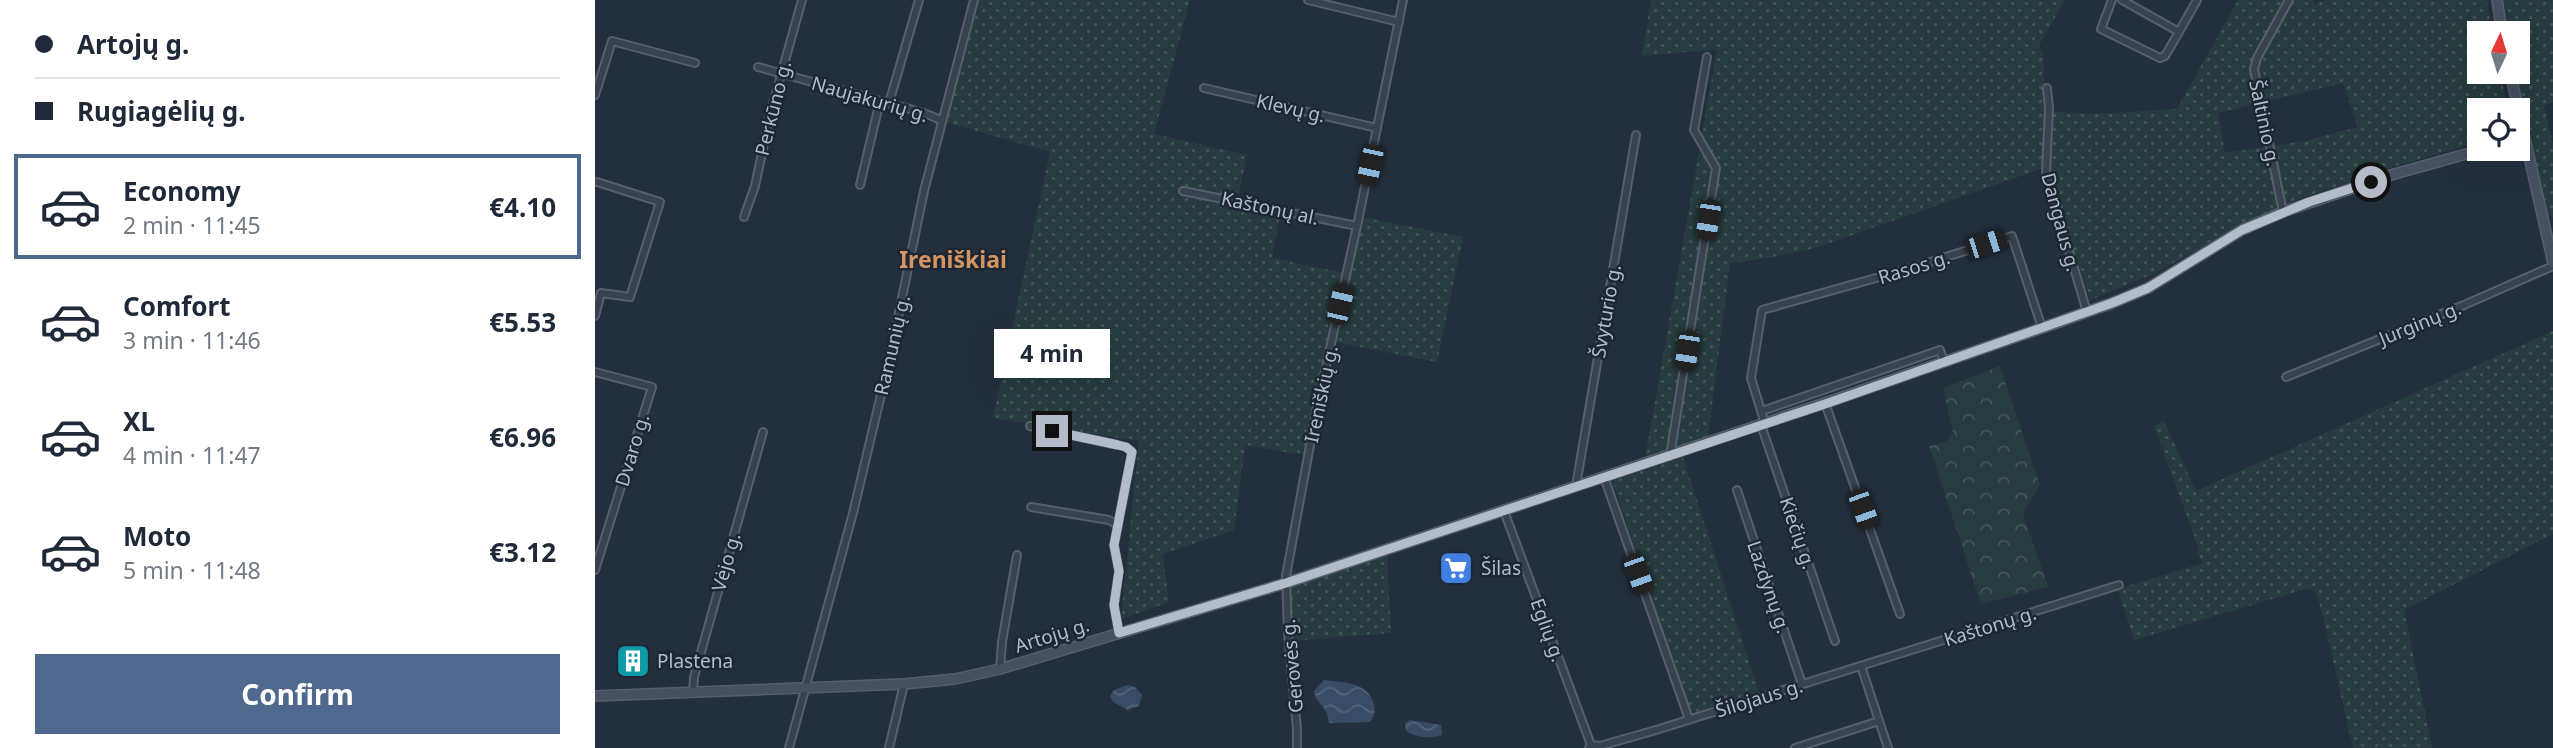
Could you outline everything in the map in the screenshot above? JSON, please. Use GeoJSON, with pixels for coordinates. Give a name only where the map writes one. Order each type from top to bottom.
{"type":"FeatureCollection","features":[{"type":"Feature","properties":{"kind":"main road"},"geometry":{"type":"LineString","coordinates":[[2497,0],[2500,21]]}},
{"type":"Feature","properties":{"kind":"main road","name":"Artojų g."},"geometry":{"type":"LineString","coordinates":[[595,696],[904,684],[955,679],[1000,669],[1286,583],[1825,404],[2042,328],[2148,288],[2242,230],[2283,212],[2380,179],[2467,154]]}},
{"type":"Feature","properties":{"kind":"main road"},"geometry":{"type":"LineString","coordinates":[[2529,161],[2549,225],[2553,264]]}},
{"type":"Feature","properties":{"kind":"street","name":"Perkūno g."},"geometry":{"type":"LineString","coordinates":[[744,216],[755,186],[781,74],[802,0]]}},
{"type":"Feature","properties":{"kind":"street"},"geometry":{"type":"LineString","coordinates":[[889,103],[919,0]]}},
{"type":"Feature","properties":{"kind":"street","name":"Ramunių g."},"geometry":{"type":"LineString","coordinates":[[789,748],[853,513],[889,361],[924,191],[974,0]]}},
{"type":"Feature","properties":{"kind":"street"},"geometry":{"type":"LineString","coordinates":[[1308,0],[1398,22]]}},
{"type":"Feature","properties":{"kind":"street","name":"Ireniškių g."},"geometry":{"type":"LineString","coordinates":[[1286,583],[1317,407],[1403,0]]}},
{"type":"Feature","properties":{"kind":"street"},"geometry":{"type":"LineString","coordinates":[[2112,0],[2101,30],[2160,58],[2165,55],[2197,0]]}},
{"type":"Feature","properties":{"kind":"street"},"geometry":{"type":"LineString","coordinates":[[2122,0],[2179,32]]}},
{"type":"Feature","properties":{"kind":"street","name":"Šaltinio g."},"geometry":{"type":"LineString","coordinates":[[2283,212],[2254,68],[2289,0]]}},
{"type":"Feature","properties":{"kind":"street"},"geometry":{"type":"LineString","coordinates":[[595,95],[612,41],[695,63]]}},
{"type":"Feature","properties":{"kind":"street"},"geometry":{"type":"LineString","coordinates":[[1670,456],[1716,168],[1694,130],[1706,57]]}},
{"type":"Feature","properties":{"kind":"street","name":"Naujakurių g."},"geometry":{"type":"LineString","coordinates":[[758,67],[941,120]]}},
{"type":"Feature","properties":{"kind":"street","name":"Klevų g."},"geometry":{"type":"LineString","coordinates":[[1204,88],[1377,128]]}},
{"type":"Feature","properties":{"kind":"street","name":"Dangaus g."},"geometry":{"type":"LineString","coordinates":[[2047,88],[2049,108],[2046,173],[2087,312]]}},
{"type":"Feature","properties":{"kind":"street"},"geometry":{"type":"LineString","coordinates":[[860,185],[880,101]]}},
{"type":"Feature","properties":{"kind":"street","name":"Švyturio g."},"geometry":{"type":"LineString","coordinates":[[1576,486],[1636,135]]}},
{"type":"Feature","properties":{"kind":"street"},"geometry":{"type":"LineString","coordinates":[[595,316],[598,292],[630,297],[660,202],[597,182]]}},
{"type":"Feature","properties":{"kind":"street","name":"Kaštonų al."},"geometry":{"type":"LineString","coordinates":[[1183,191],[1357,226]]}},
{"type":"Feature","properties":{"kind":"street","name":"Rasos g."},"geometry":{"type":"LineString","coordinates":[[1762,310],[1908,269],[2012,236],[2042,328]]}},
{"type":"Feature","properties":{"kind":"street","name":"Jurginų g."},"geometry":{"type":"LineString","coordinates":[[2286,377],[2464,306],[2553,264]]}},
{"type":"Feature","properties":{"kind":"street","name":"Kiečių g."},"geometry":{"type":"LineString","coordinates":[[1762,310],[1751,378],[1762,411],[1763,424],[1835,641]]}},
{"type":"Feature","properties":{"kind":"street"},"geometry":{"type":"LineString","coordinates":[[1762,411],[1940,351],[1944,362]]}},
{"type":"Feature","properties":{"kind":"street","name":"Dvaro g."},"geometry":{"type":"LineString","coordinates":[[595,372],[652,387],[595,569]]}},
{"type":"Feature","properties":{"kind":"street"},"geometry":{"type":"LineString","coordinates":[[1825,404],[1901,614]]}},
{"type":"Feature","properties":{"kind":"street"},"geometry":{"type":"LineString","coordinates":[[1031,426],[1126,447],[1132,452],[1114,545],[1119,571],[1114,605],[1119,633]]}},
{"type":"Feature","properties":{"kind":"street","name":"Vėjo g."},"geometry":{"type":"LineString","coordinates":[[693,693],[694,677],[763,432]]}},
{"type":"Feature","properties":{"kind":"street"},"geometry":{"type":"LineString","coordinates":[[1604,477],[1689,719]]}},
{"type":"Feature","properties":{"kind":"street","name":"Lazdynų g."},"geometry":{"type":"LineString","coordinates":[[1737,490],[1802,684]]}},
{"type":"Feature","properties":{"kind":"street"},"geometry":{"type":"LineString","coordinates":[[1031,507],[1109,520],[1118,524]]}},
{"type":"Feature","properties":{"kind":"street","name":"Eglių g."},"geometry":{"type":"LineString","coordinates":[[1504,511],[1590,746]]}},
{"type":"Feature","properties":{"kind":"street"},"geometry":{"type":"LineString","coordinates":[[1000,669],[1017,555]]}},
{"type":"Feature","properties":{"kind":"street","name":"Gerovės g."},"geometry":{"type":"LineString","coordinates":[[1286,583],[1297,748]]}},
{"type":"Feature","properties":{"kind":"street","name":"Kaštonų g."},"geometry":{"type":"LineString","coordinates":[[1861,666],[2119,585]]}},
{"type":"Feature","properties":{"kind":"street"},"geometry":{"type":"LineString","coordinates":[[1861,666],[1888,748]]}},
{"type":"Feature","properties":{"kind":"street","name":"Šilojaus g."},"geometry":{"type":"LineString","coordinates":[[1590,746],[1600,746],[1656,730],[1861,666]]}},
{"type":"Feature","properties":{"kind":"street"},"geometry":{"type":"LineString","coordinates":[[889,748],[904,684]]}},
{"type":"Feature","properties":{"kind":"street"},"geometry":{"type":"LineString","coordinates":[[1795,748],[1879,721]]}},
{"type":"Feature","properties":{"kind":"green space"},"geometry":{"type":"Polygon","coordinates":[[[978,0],[1190,0],[1154,134],[1247,155],[1236,206],[1280,215],[1272,258],[1344,273],[1305,455],[1245,445],[1234,530],[1163,554],[1169,602],[1121,619],[1139,441],[993,418],[1050,152],[945,122],[978,0]]]}},
{"type":"Feature","properties":{"kind":"green space"},"geometry":{"type":"Polygon","coordinates":[[[1651,0],[2065,0],[2039,45],[2043,56],[2046,111],[2093,114],[2177,109],[2238,0],[2313,0],[2314,4],[2328,0],[2487,0],[2490,21],[2467,21],[2467,84],[2503,84],[2505,98],[2467,98],[2467,146],[2379,171],[2300,199],[2235,229],[2153,274],[2090,300],[2046,167],[1815,248],[1730,263],[1708,437],[1645,459],[1717,49],[1642,56],[1651,0]],[[2343,83],[2218,113],[2225,153],[2305,141],[2358,127],[2343,83]]]}},
{"type":"Feature","properties":{"kind":"green space"},"geometry":{"type":"Polygon","coordinates":[[[2502,0],[2553,0],[2553,102],[2544,106],[2553,145],[2553,218],[2545,210],[2530,143],[2530,98],[2520,98],[2517,84],[2531,84],[2531,21],[2505,21],[2502,0]]]}},
{"type":"Feature","properties":{"kind":"green space"},"geometry":{"type":"Polygon","coordinates":[[[1361,217],[1463,237],[1437,362],[1335,342],[1361,217]]]}},
{"type":"Feature","properties":{"kind":"green space"},"geometry":{"type":"Polygon","coordinates":[[[2553,331],[2553,534],[2404,610],[2432,748],[2353,748],[2323,616],[2316,593],[2309,588],[2134,640],[2118,589],[2203,563],[2197,553],[2199,549],[2154,426],[2164,421],[2196,491],[2553,331]]]}},
{"type":"Feature","properties":{"kind":"green space"},"geometry":{"type":"Polygon","coordinates":[[[2000,366],[2040,485],[2023,514],[2048,587],[1981,604],[1929,446],[1946,442],[1953,433],[1943,388],[2000,366]]]}},
{"type":"Feature","properties":{"kind":"green space"},"geometry":{"type":"Polygon","coordinates":[[[1683,457],[1759,692],[1697,712],[1690,709],[1613,483],[1615,480],[1683,457]]]}},
{"type":"Feature","properties":{"kind":"green space"},"geometry":{"type":"Polygon","coordinates":[[[1387,554],[1391,633],[1292,641],[1289,591],[1293,584],[1387,554]]]}},
{"type":"Feature","properties":{"kind":"water"},"geometry":{"type":"Polygon","coordinates":[[[1324,680],[1352,684],[1365,690],[1374,707],[1370,722],[1329,723],[1314,691],[1324,680]]]}},
{"type":"Feature","properties":{"kind":"water"},"geometry":{"type":"Polygon","coordinates":[[[1128,685],[1135,687],[1142,695],[1139,706],[1128,710],[1113,702],[1110,696],[1114,690],[1128,685]]]}},
{"type":"Feature","properties":{"kind":"water"},"geometry":{"type":"Polygon","coordinates":[[[1410,720],[1441,725],[1442,735],[1424,737],[1406,731],[1405,723],[1410,720]]]}},
{"type":"Feature","properties":{"kind":"place","name":"Šilas"},"geometry":{"type":"Point","coordinates":[1456,568]}},
{"type":"Feature","properties":{"kind":"place","name":"Plastena"},"geometry":{"type":"Point","coordinates":[633,661]}},
{"type":"Feature","properties":{"kind":"district","name":"Ireniškiai"},"geometry":{"type":"Point","coordinates":[953,260]}},
{"type":"Feature","properties":{"kind":"route"},"geometry":{"type":"LineString","coordinates":[[1052,431],[1126,447],[1132,452],[1114,545],[1119,571],[1114,605],[1119,633],[1286,583],[1825,404],[2112,303],[2148,288],[2242,230],[2309,202],[2371,182]]}}]}
